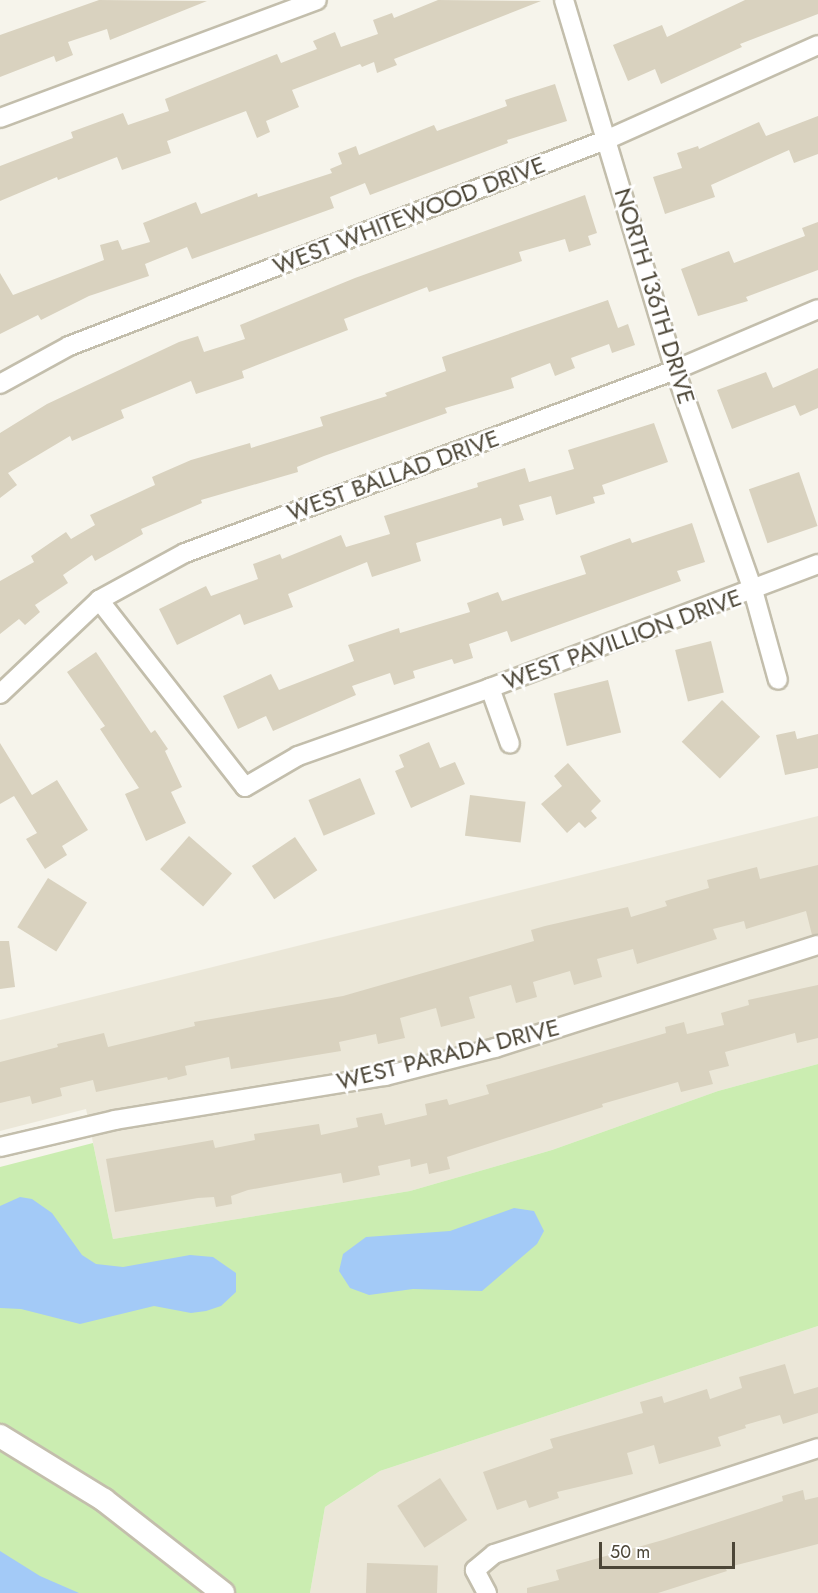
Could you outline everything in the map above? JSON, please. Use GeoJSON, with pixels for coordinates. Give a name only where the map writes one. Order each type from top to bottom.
{"type":"FeatureCollection","features":[{"type":"Feature","properties":{"kind":"street"},"geometry":{"type":"LineString","coordinates":[[0,118],[317,0]]}},
{"type":"Feature","properties":{"kind":"street","name":"NORTH 136TH DRIVE"},"geometry":{"type":"LineString","coordinates":[[564,0],[608,139],[675,370],[753,590]]}},
{"type":"Feature","properties":{"kind":"street","name":"WEST WHITEWOOD DRIVE"},"geometry":{"type":"LineString","coordinates":[[0,384],[69,346],[154,311],[608,139],[818,45]]}},
{"type":"Feature","properties":{"kind":"street","name":"WEST BALLAD DRIVE"},"geometry":{"type":"LineString","coordinates":[[0,694],[99,600],[185,553],[675,370],[818,309]]}},
{"type":"Feature","properties":{"kind":"street","name":"WEST PAVILLION DRIVE"},"geometry":{"type":"LineString","coordinates":[[99,600],[245,787],[298,756],[490,688],[818,564]]}},
{"type":"Feature","properties":{"kind":"street","name":"WEST PAVILLION DRIVE"},"geometry":{"type":"LineString","coordinates":[[753,590],[778,680]]}},
{"type":"Feature","properties":{"kind":"street","name":"WEST PAVILLION DRIVE"},"geometry":{"type":"LineString","coordinates":[[490,688],[510,744]]}},
{"type":"Feature","properties":{"kind":"street","name":"WEST PARADA DRIVE"},"geometry":{"type":"LineString","coordinates":[[0,1148],[115,1120],[396,1073],[495,1048],[818,945]]}},
{"type":"Feature","properties":{"kind":"street"},"geometry":{"type":"LineString","coordinates":[[1,1437],[104,1500],[223,1593]]}},
{"type":"Feature","properties":{"kind":"street"},"geometry":{"type":"LineString","coordinates":[[487,1593],[475,1570],[494,1554],[818,1448]]}},
{"type":"Feature","properties":{"kind":"shaded area"},"geometry":{"type":"Polygon","coordinates":[[[818,816],[818,1064],[718,1091],[552,1150],[410,1191],[113,1239],[86,1109],[0,1131],[0,1020],[818,816]]]}},
{"type":"Feature","properties":{"kind":"shaded area"},"geometry":{"type":"Polygon","coordinates":[[[818,1326],[818,1593],[310,1593],[325,1507],[380,1471],[818,1326]]]}},
{"type":"Feature","properties":{"kind":"green space"},"geometry":{"type":"Polygon","coordinates":[[[818,1064],[818,1326],[380,1471],[325,1507],[310,1593],[0,1593],[0,1167],[93,1143],[113,1239],[410,1191],[552,1150],[718,1091],[818,1064]]]}},
{"type":"Feature","properties":{"kind":"water"},"geometry":{"type":"Polygon","coordinates":[[[20,1197],[32,1199],[52,1213],[82,1255],[96,1264],[123,1267],[190,1255],[213,1257],[236,1273],[236,1292],[221,1306],[206,1311],[191,1313],[154,1306],[80,1324],[21,1309],[0,1308],[0,1206],[20,1197]]]}},
{"type":"Feature","properties":{"kind":"water"},"geometry":{"type":"Polygon","coordinates":[[[514,1208],[534,1211],[544,1231],[537,1244],[482,1291],[413,1289],[369,1295],[350,1288],[339,1271],[343,1254],[366,1237],[450,1231],[514,1208]]]}},
{"type":"Feature","properties":{"kind":"water"},"geometry":{"type":"Polygon","coordinates":[[[0,1551],[40,1576],[79,1593],[0,1593],[0,1551]]]}},
{"type":"Feature","properties":{"kind":"building"},"geometry":{"type":"Polygon","coordinates":[[[99,0],[207,1],[110,40],[107,29],[68,42],[73,55],[56,62],[54,56],[0,77],[0,35],[99,0]]]}},
{"type":"Feature","properties":{"kind":"building"},"geometry":{"type":"Polygon","coordinates":[[[438,0],[541,1],[394,59],[397,65],[377,73],[374,62],[362,67],[360,64],[292,90],[299,107],[266,121],[270,132],[257,138],[246,111],[167,141],[171,153],[122,170],[117,157],[58,180],[57,177],[0,201],[0,166],[73,138],[71,132],[123,113],[128,125],[169,111],[165,99],[277,54],[281,63],[317,49],[313,41],[335,32],[341,47],[378,34],[373,20],[392,13],[394,18],[438,0]]]}},
{"type":"Feature","properties":{"kind":"building"},"geometry":{"type":"Polygon","coordinates":[[[745,0],[818,0],[818,14],[740,44],[742,47],[661,84],[655,69],[628,81],[613,45],[662,25],[667,37],[745,0]]]}},
{"type":"Feature","properties":{"kind":"building"},"geometry":{"type":"Polygon","coordinates":[[[555,84],[567,121],[507,140],[508,143],[370,195],[365,183],[330,197],[334,208],[192,259],[187,247],[145,264],[149,276],[89,296],[41,320],[38,315],[0,334],[0,273],[13,295],[104,260],[100,245],[118,240],[122,250],[150,242],[143,223],[196,202],[201,214],[257,193],[258,197],[332,173],[330,169],[342,164],[338,153],[356,146],[359,155],[434,125],[437,131],[507,106],[505,100],[555,84]]]}},
{"type":"Feature","properties":{"kind":"building"},"geometry":{"type":"Polygon","coordinates":[[[818,116],[818,154],[794,163],[789,150],[711,185],[715,197],[665,214],[653,177],[682,168],[677,153],[698,146],[699,149],[759,122],[766,136],[818,116]]]}},
{"type":"Feature","properties":{"kind":"building"},"geometry":{"type":"Polygon","coordinates":[[[585,195],[597,233],[588,236],[591,245],[569,252],[565,239],[519,252],[522,261],[429,292],[427,287],[344,319],[348,330],[242,371],[244,378],[196,394],[191,381],[121,410],[124,418],[72,441],[70,436],[8,473],[17,485],[0,498],[0,433],[47,404],[179,342],[198,336],[204,352],[245,339],[240,325],[355,278],[585,195]]]}},
{"type":"Feature","properties":{"kind":"building"},"geometry":{"type":"Polygon","coordinates":[[[818,222],[818,270],[746,297],[748,301],[698,316],[681,269],[729,251],[734,263],[805,236],[802,228],[818,222]]]}},
{"type":"Feature","properties":{"kind":"building"},"geometry":{"type":"Polygon","coordinates":[[[608,300],[618,328],[628,324],[635,345],[612,353],[609,344],[571,358],[575,368],[555,376],[550,363],[511,378],[514,388],[445,408],[447,413],[324,456],[297,467],[298,472],[201,500],[202,503],[141,529],[143,534],[95,561],[92,555],[63,575],[68,583],[35,605],[40,612],[25,625],[19,619],[0,634],[0,581],[34,562],[31,556],[66,532],[71,539],[95,525],[90,515],[155,485],[152,477],[191,460],[250,443],[251,448],[323,426],[320,417],[387,396],[385,393],[446,371],[442,357],[608,300]]]}},
{"type":"Feature","properties":{"kind":"building"},"geometry":{"type":"Polygon","coordinates":[[[818,368],[818,408],[800,416],[795,405],[732,429],[717,390],[766,372],[773,388],[818,368]]]}},
{"type":"Feature","properties":{"kind":"building"},"geometry":{"type":"Polygon","coordinates":[[[654,423],[668,462],[602,485],[605,494],[593,497],[595,503],[556,515],[551,496],[519,505],[524,520],[503,526],[501,518],[416,543],[421,561],[372,577],[367,562],[288,594],[293,607],[244,625],[240,614],[177,645],[159,609],[206,586],[211,596],[258,579],[253,564],[280,554],[282,559],[341,535],[346,547],[390,534],[384,516],[478,487],[477,483],[525,468],[529,482],[574,469],[568,450],[654,423]]]}},
{"type":"Feature","properties":{"kind":"building"},"geometry":{"type":"Polygon","coordinates":[[[799,472],[818,526],[767,543],[749,489],[799,472]]]}},
{"type":"Feature","properties":{"kind":"building"},"geometry":{"type":"Polygon","coordinates":[[[692,523],[705,562],[677,571],[681,581],[511,642],[507,631],[469,644],[473,658],[454,664],[452,659],[413,671],[415,678],[394,685],[390,673],[352,686],[356,695],[273,731],[266,716],[238,729],[223,696],[271,674],[279,690],[354,661],[348,645],[399,628],[400,633],[470,612],[467,603],[498,592],[502,601],[586,574],[580,556],[630,538],[632,543],[692,523]]]}},
{"type":"Feature","properties":{"kind":"building"},"geometry":{"type":"Polygon","coordinates":[[[711,641],[724,692],[688,701],[675,650],[711,641]]]}},
{"type":"Feature","properties":{"kind":"building"},"geometry":{"type":"Polygon","coordinates":[[[96,652],[151,733],[155,730],[168,749],[165,751],[182,787],[171,792],[186,823],[146,841],[125,794],[139,788],[100,729],[105,726],[67,672],[96,652]]]}},
{"type":"Feature","properties":{"kind":"building"},"geometry":{"type":"Polygon","coordinates":[[[608,680],[621,732],[567,746],[554,694],[608,680]]]}},
{"type":"Feature","properties":{"kind":"building"},"geometry":{"type":"Polygon","coordinates":[[[722,700],[760,737],[720,779],[682,742],[722,700]]]}},
{"type":"Feature","properties":{"kind":"building"},"geometry":{"type":"Polygon","coordinates":[[[795,731],[797,739],[818,734],[818,768],[785,775],[776,735],[795,731]]]}},
{"type":"Feature","properties":{"kind":"building"},"geometry":{"type":"Polygon","coordinates":[[[429,742],[440,768],[455,762],[465,784],[411,808],[395,771],[404,767],[399,755],[429,742]]]}},
{"type":"Feature","properties":{"kind":"building"},"geometry":{"type":"Polygon","coordinates":[[[0,743],[32,795],[57,780],[88,830],[62,846],[67,855],[45,869],[26,839],[37,833],[14,796],[0,804],[0,743]]]}},
{"type":"Feature","properties":{"kind":"building"},"geometry":{"type":"Polygon","coordinates":[[[568,763],[601,801],[591,811],[597,818],[585,828],[579,822],[567,833],[541,804],[562,786],[554,776],[568,763]]]}},
{"type":"Feature","properties":{"kind":"building"},"geometry":{"type":"Polygon","coordinates":[[[360,778],[375,814],[324,836],[308,800],[360,778]]]}},
{"type":"Feature","properties":{"kind":"building"},"geometry":{"type":"Polygon","coordinates":[[[470,795],[526,802],[521,843],[465,836],[470,795]]]}},
{"type":"Feature","properties":{"kind":"building"},"geometry":{"type":"Polygon","coordinates":[[[189,836],[232,873],[203,907],[160,869],[189,836]]]}},
{"type":"Feature","properties":{"kind":"building"},"geometry":{"type":"Polygon","coordinates":[[[295,837],[317,870],[274,899],[252,866],[295,837]]]}},
{"type":"Feature","properties":{"kind":"building"},"geometry":{"type":"Polygon","coordinates":[[[818,865],[818,934],[812,935],[806,911],[746,929],[744,921],[713,929],[717,939],[637,964],[633,949],[597,959],[602,977],[574,985],[570,971],[533,982],[537,997],[516,1003],[511,985],[469,997],[475,1018],[441,1027],[436,1008],[400,1018],[405,1038],[378,1044],[376,1034],[339,1042],[341,1051],[231,1069],[229,1057],[185,1066],[187,1075],[168,1080],[167,1077],[96,1092],[93,1080],[60,1088],[62,1096],[32,1104],[30,1096],[0,1103],[0,1062],[58,1047],[57,1044],[104,1033],[108,1047],[195,1026],[194,1022],[343,996],[534,941],[531,930],[545,926],[628,907],[631,917],[667,906],[665,901],[709,888],[707,880],[757,867],[760,879],[818,865]]]}},
{"type":"Feature","properties":{"kind":"building"},"geometry":{"type":"Polygon","coordinates":[[[48,878],[87,902],[56,952],[17,927],[48,878]]]}},
{"type":"Feature","properties":{"kind":"building"},"geometry":{"type":"Polygon","coordinates":[[[0,941],[9,941],[15,987],[0,989],[0,941]]]}},
{"type":"Feature","properties":{"kind":"building"},"geometry":{"type":"Polygon","coordinates":[[[818,985],[818,1038],[797,1043],[795,1033],[725,1052],[729,1066],[709,1071],[713,1084],[681,1092],[678,1082],[602,1104],[603,1107],[447,1157],[450,1169],[429,1174],[427,1163],[411,1167],[410,1159],[378,1166],[380,1175],[343,1183],[341,1173],[248,1190],[231,1196],[232,1204],[216,1207],[214,1197],[115,1212],[106,1159],[213,1140],[215,1148],[255,1140],[254,1134],[319,1124],[321,1135],[358,1127],[356,1118],[382,1113],[385,1125],[427,1115],[425,1104],[447,1099],[449,1105],[489,1094],[486,1085],[666,1033],[665,1027],[684,1022],[687,1034],[724,1025],[721,1013],[749,1005],[748,1000],[818,985]]]}},
{"type":"Feature","properties":{"kind":"building"},"geometry":{"type":"Polygon","coordinates":[[[785,1364],[794,1394],[818,1387],[818,1413],[783,1424],[780,1415],[745,1425],[746,1428],[718,1437],[721,1446],[659,1464],[654,1445],[627,1453],[633,1474],[557,1492],[559,1498],[529,1508],[526,1500],[497,1510],[483,1472],[553,1448],[550,1439],[643,1413],[640,1402],[662,1396],[664,1403],[707,1389],[710,1399],[742,1388],[739,1377],[785,1364]]]}},
{"type":"Feature","properties":{"kind":"building"},"geometry":{"type":"Polygon","coordinates":[[[440,1478],[467,1520],[424,1548],[397,1506],[440,1478]]]}},
{"type":"Feature","properties":{"kind":"building"},"geometry":{"type":"Polygon","coordinates":[[[803,1490],[805,1500],[818,1497],[818,1544],[725,1568],[727,1571],[658,1593],[527,1593],[527,1588],[559,1580],[556,1570],[663,1540],[783,1501],[782,1496],[803,1490]]]}},
{"type":"Feature","properties":{"kind":"building"},"geometry":{"type":"Polygon","coordinates":[[[367,1563],[438,1565],[437,1593],[366,1593],[367,1563]]]}}]}
